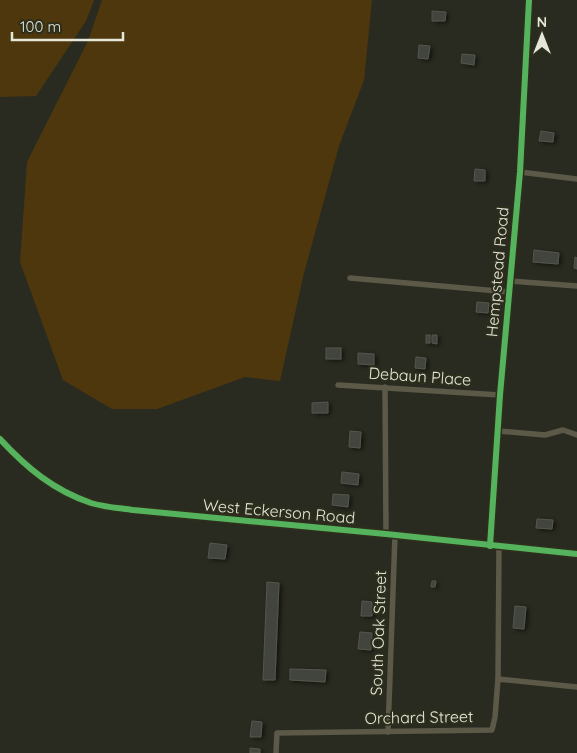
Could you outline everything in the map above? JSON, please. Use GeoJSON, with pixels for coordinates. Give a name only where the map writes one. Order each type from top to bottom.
{"type":"FeatureCollection","features":[{"type":"Feature","properties":{"kind":"street","name":"Hempstead Road"},"geometry":{"type":"LineString","coordinates":[[490,546],[500,395],[520,172],[529,0]]}},
{"type":"Feature","properties":{"kind":"street"},"geometry":{"type":"LineString","coordinates":[[520,172],[577,179]]}},
{"type":"Feature","properties":{"kind":"street"},"geometry":{"type":"LineString","coordinates":[[350,278],[509,292]]}},
{"type":"Feature","properties":{"kind":"street"},"geometry":{"type":"LineString","coordinates":[[510,281],[577,286]]}},
{"type":"Feature","properties":{"kind":"street","name":"Debaun Place"},"geometry":{"type":"LineString","coordinates":[[338,385],[500,395]]}},
{"type":"Feature","properties":{"kind":"street"},"geometry":{"type":"LineString","coordinates":[[385,387],[386,534]]}},
{"type":"Feature","properties":{"kind":"street"},"geometry":{"type":"LineString","coordinates":[[498,431],[545,435],[563,430],[577,435]]}},
{"type":"Feature","properties":{"kind":"street","name":"West Eckerson Road"},"geometry":{"type":"LineString","coordinates":[[0,440],[20,460],[46,481],[69,494],[92,503],[142,511],[577,554]]}},
{"type":"Feature","properties":{"kind":"street","name":"South Oak Street"},"geometry":{"type":"LineString","coordinates":[[388,732],[395,535]]}},
{"type":"Feature","properties":{"kind":"street"},"geometry":{"type":"LineString","coordinates":[[499,547],[498,679],[577,687]]}},
{"type":"Feature","properties":{"kind":"street","name":"Orchard Street"},"geometry":{"type":"LineString","coordinates":[[276,753],[277,733],[492,730],[498,679]]}},
{"type":"Feature","properties":{"kind":"shaded area"},"geometry":{"type":"Polygon","coordinates":[[[0,0],[94,0],[86,21],[36,96],[0,97],[0,0]]]}},
{"type":"Feature","properties":{"kind":"shaded area"},"geometry":{"type":"Polygon","coordinates":[[[102,0],[372,0],[364,80],[339,146],[304,273],[280,381],[245,377],[157,409],[112,409],[63,380],[20,262],[27,162],[88,41],[102,0]]]}},
{"type":"Feature","properties":{"kind":"building"},"geometry":{"type":"Polygon","coordinates":[[[432,11],[446,12],[445,21],[432,21],[432,11]]]}},
{"type":"Feature","properties":{"kind":"building"},"geometry":{"type":"Polygon","coordinates":[[[419,45],[430,46],[428,59],[418,58],[419,45]]]}},
{"type":"Feature","properties":{"kind":"building"},"geometry":{"type":"Polygon","coordinates":[[[462,54],[475,55],[474,65],[461,63],[462,54]]]}},
{"type":"Feature","properties":{"kind":"building"},"geometry":{"type":"Polygon","coordinates":[[[541,131],[554,133],[553,142],[539,141],[541,131]]]}},
{"type":"Feature","properties":{"kind":"building"},"geometry":{"type":"Polygon","coordinates":[[[475,169],[485,170],[485,181],[474,181],[475,169]]]}},
{"type":"Feature","properties":{"kind":"building"},"geometry":{"type":"Polygon","coordinates":[[[534,250],[559,253],[558,264],[533,262],[534,250]]]}},
{"type":"Feature","properties":{"kind":"building"},"geometry":{"type":"Polygon","coordinates":[[[575,257],[577,258],[577,269],[574,268],[575,257]]]}},
{"type":"Feature","properties":{"kind":"building"},"geometry":{"type":"Polygon","coordinates":[[[477,302],[489,303],[488,313],[476,312],[477,302]]]}},
{"type":"Feature","properties":{"kind":"building"},"geometry":{"type":"Polygon","coordinates":[[[426,335],[430,335],[430,343],[426,343],[426,335]]]}},
{"type":"Feature","properties":{"kind":"building"},"geometry":{"type":"Polygon","coordinates":[[[432,335],[437,335],[437,344],[432,343],[432,335]]]}},
{"type":"Feature","properties":{"kind":"building"},"geometry":{"type":"Polygon","coordinates":[[[326,348],[341,348],[341,359],[326,359],[326,348]]]}},
{"type":"Feature","properties":{"kind":"building"},"geometry":{"type":"Polygon","coordinates":[[[358,353],[374,354],[374,365],[358,364],[358,353]]]}},
{"type":"Feature","properties":{"kind":"building"},"geometry":{"type":"Polygon","coordinates":[[[416,357],[426,358],[425,369],[415,368],[416,357]]]}},
{"type":"Feature","properties":{"kind":"building"},"geometry":{"type":"Polygon","coordinates":[[[328,402],[328,413],[312,413],[312,403],[328,402]]]}},
{"type":"Feature","properties":{"kind":"building"},"geometry":{"type":"Polygon","coordinates":[[[350,431],[361,432],[360,448],[349,447],[350,431]]]}},
{"type":"Feature","properties":{"kind":"building"},"geometry":{"type":"Polygon","coordinates":[[[342,472],[359,474],[358,485],[341,483],[342,472]]]}},
{"type":"Feature","properties":{"kind":"building"},"geometry":{"type":"Polygon","coordinates":[[[333,494],[349,495],[348,507],[332,505],[333,494]]]}},
{"type":"Feature","properties":{"kind":"building"},"geometry":{"type":"Polygon","coordinates":[[[537,519],[553,520],[552,529],[536,528],[537,519]]]}},
{"type":"Feature","properties":{"kind":"building"},"geometry":{"type":"Polygon","coordinates":[[[210,543],[227,545],[225,559],[208,558],[210,543]]]}},
{"type":"Feature","properties":{"kind":"building"},"geometry":{"type":"Polygon","coordinates":[[[432,581],[436,581],[435,587],[431,587],[432,581]]]}},
{"type":"Feature","properties":{"kind":"building"},"geometry":{"type":"Polygon","coordinates":[[[267,582],[279,583],[275,680],[263,680],[267,582]]]}},
{"type":"Feature","properties":{"kind":"building"},"geometry":{"type":"Polygon","coordinates":[[[362,601],[372,602],[372,616],[361,616],[362,601]]]}},
{"type":"Feature","properties":{"kind":"building"},"geometry":{"type":"Polygon","coordinates":[[[515,606],[526,607],[524,629],[513,628],[515,606]]]}},
{"type":"Feature","properties":{"kind":"building"},"geometry":{"type":"Polygon","coordinates":[[[360,632],[372,633],[371,650],[358,649],[360,632]]]}},
{"type":"Feature","properties":{"kind":"building"},"geometry":{"type":"Polygon","coordinates":[[[290,669],[326,670],[325,682],[290,680],[290,669]]]}},
{"type":"Feature","properties":{"kind":"building"},"geometry":{"type":"Polygon","coordinates":[[[252,721],[262,722],[261,737],[250,737],[252,721]]]}},
{"type":"Feature","properties":{"kind":"building"},"geometry":{"type":"Polygon","coordinates":[[[250,748],[260,749],[260,753],[250,753],[250,748]]]}},
{"type":"Feature","properties":{"kind":"cycle path"},"geometry":{"type":"LineString","coordinates":[[490,546],[500,395],[520,172],[529,0]]}},
{"type":"Feature","properties":{"kind":"cycle path"},"geometry":{"type":"LineString","coordinates":[[0,439],[31,469],[53,485],[77,498],[101,506],[577,554]]}}]}
